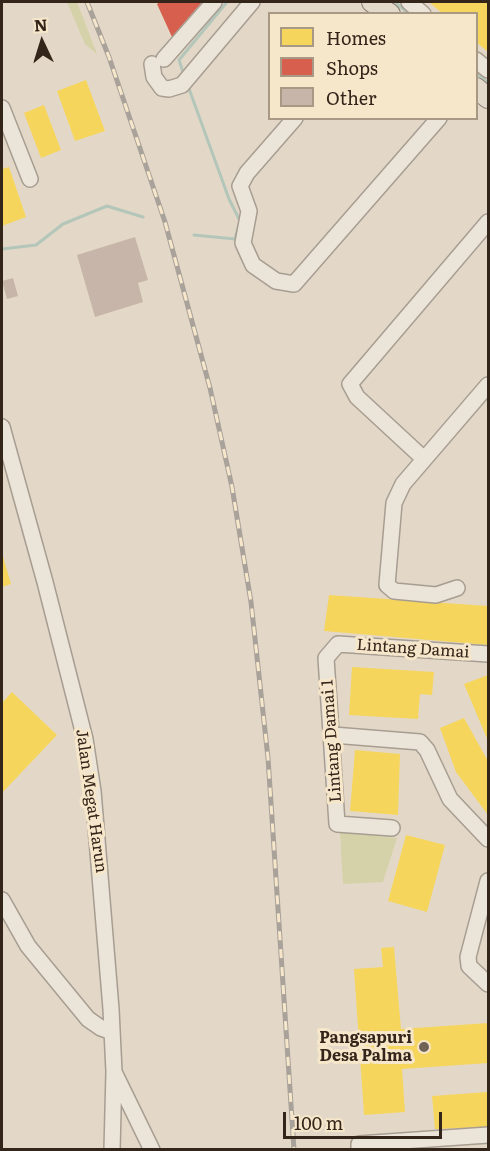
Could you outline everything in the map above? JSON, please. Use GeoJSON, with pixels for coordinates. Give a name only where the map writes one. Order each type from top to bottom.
{"type":"FeatureCollection","features":[{"type":"Feature","properties":{"kind":"street"},"geometry":{"type":"LineString","coordinates":[[214,2],[158,61],[154,77],[162,88],[168,89],[182,85],[252,2]]}},
{"type":"Feature","properties":{"kind":"street"},"geometry":{"type":"LineString","coordinates":[[2,108],[8,147],[30,180]]}},
{"type":"Feature","properties":{"kind":"street"},"geometry":{"type":"LineString","coordinates":[[293,120],[247,174],[240,186],[249,212],[243,243],[254,266],[276,281],[294,284],[437,120]]}},
{"type":"Feature","properties":{"kind":"street"},"geometry":{"type":"LineString","coordinates":[[424,459],[357,397],[350,384],[489,222]]}},
{"type":"Feature","properties":{"kind":"street"},"geometry":{"type":"LineString","coordinates":[[457,588],[436,595],[394,591],[387,585],[394,503],[403,484],[489,385]]}},
{"type":"Feature","properties":{"kind":"street","name":"Jalan Megat Harun"},"geometry":{"type":"LineString","coordinates":[[2,427],[85,739],[93,791],[103,894],[112,1032],[114,1072],[112,1149]]}},
{"type":"Feature","properties":{"kind":"street","name":"Lintang Damai"},"geometry":{"type":"LineString","coordinates":[[338,644],[489,654]]}},
{"type":"Feature","properties":{"kind":"street","name":"Lintang Damai 1"},"geometry":{"type":"LineString","coordinates":[[338,644],[326,658],[338,824],[392,828]]}},
{"type":"Feature","properties":{"kind":"street"},"geometry":{"type":"LineString","coordinates":[[333,735],[420,742],[427,750],[450,800],[489,839]]}},
{"type":"Feature","properties":{"kind":"street"},"geometry":{"type":"LineString","coordinates":[[489,881],[468,957],[469,966],[489,984]]}},
{"type":"Feature","properties":{"kind":"street"},"geometry":{"type":"LineString","coordinates":[[2,900],[28,946],[88,1018],[101,1028],[112,1032]]}},
{"type":"Feature","properties":{"kind":"street"},"geometry":{"type":"LineString","coordinates":[[114,1072],[152,1149]]}},
{"type":"Feature","properties":{"kind":"street"},"geometry":{"type":"LineString","coordinates":[[359,1149],[359,1144],[489,1135]]}},
{"type":"Feature","properties":{"kind":"shaded area"},"geometry":{"type":"Polygon","coordinates":[[[67,2],[77,2],[97,54],[85,44],[67,2]]]}},
{"type":"Feature","properties":{"kind":"shaded area"},"geometry":{"type":"Polygon","coordinates":[[[340,832],[397,838],[383,882],[343,884],[340,832]]]}},
{"type":"Feature","properties":{"kind":"building: Homes"},"geometry":{"type":"Polygon","coordinates":[[[429,2],[488,2],[488,52],[478,44],[478,12],[441,12],[429,2]]]}},
{"type":"Feature","properties":{"kind":"building: Homes"},"geometry":{"type":"Polygon","coordinates":[[[86,80],[105,131],[75,141],[57,91],[86,80]]]}},
{"type":"Feature","properties":{"kind":"building: Homes"},"geometry":{"type":"Polygon","coordinates":[[[44,105],[61,150],[41,158],[24,113],[44,105]]]}},
{"type":"Feature","properties":{"kind":"building: Homes"},"geometry":{"type":"Polygon","coordinates":[[[9,167],[26,217],[2,226],[2,169],[9,167]]]}},
{"type":"Feature","properties":{"kind":"building: Homes"},"geometry":{"type":"Polygon","coordinates":[[[2,553],[11,584],[2,587],[2,553]]]}},
{"type":"Feature","properties":{"kind":"building: Homes"},"geometry":{"type":"Polygon","coordinates":[[[329,595],[488,606],[488,645],[324,631],[329,595]]]}},
{"type":"Feature","properties":{"kind":"building: Homes"},"geometry":{"type":"Polygon","coordinates":[[[352,667],[434,672],[432,695],[420,694],[418,719],[349,715],[352,667]]]}},
{"type":"Feature","properties":{"kind":"building: Homes"},"geometry":{"type":"Polygon","coordinates":[[[488,675],[488,741],[464,684],[488,675]]]}},
{"type":"Feature","properties":{"kind":"building: Homes"},"geometry":{"type":"Polygon","coordinates":[[[12,692],[57,735],[2,793],[2,703],[12,692]]]}},
{"type":"Feature","properties":{"kind":"building: Homes"},"geometry":{"type":"Polygon","coordinates":[[[464,718],[488,761],[488,815],[456,772],[440,728],[464,718]]]}},
{"type":"Feature","properties":{"kind":"building: Homes"},"geometry":{"type":"Polygon","coordinates":[[[355,750],[400,754],[398,815],[350,811],[355,750]]]}},
{"type":"Feature","properties":{"kind":"building: Homes"},"geometry":{"type":"Polygon","coordinates":[[[406,835],[445,845],[427,912],[388,901],[406,835]]]}},
{"type":"Feature","properties":{"kind":"building: Homes","name":"Pangsapuri Desa Palma"},"geometry":{"type":"Polygon","coordinates":[[[394,947],[401,1029],[488,1023],[488,1063],[402,1069],[405,1112],[364,1115],[354,969],[383,967],[381,948],[394,947]]]}},
{"type":"Feature","properties":{"kind":"building: Homes"},"geometry":{"type":"Polygon","coordinates":[[[488,1092],[488,1127],[435,1129],[432,1096],[488,1092]]]}},
{"type":"Feature","properties":{"kind":"building: Shops"},"geometry":{"type":"Polygon","coordinates":[[[160,2],[202,2],[172,37],[157,4],[160,2]]]}},
{"type":"Feature","properties":{"kind":"building: Other"},"geometry":{"type":"Polygon","coordinates":[[[135,237],[148,280],[138,283],[143,302],[95,317],[77,255],[135,237]]]}},
{"type":"Feature","properties":{"kind":"building: Other"},"geometry":{"type":"Polygon","coordinates":[[[13,278],[18,296],[7,299],[2,281],[13,278]]]}},
{"type":"Feature","properties":{"kind":"waterway"},"geometry":{"type":"LineString","coordinates":[[184,75],[179,60],[227,2]]}},
{"type":"Feature","properties":{"kind":"waterway"},"geometry":{"type":"LineString","coordinates":[[395,2],[407,12]]}},
{"type":"Feature","properties":{"kind":"waterway"},"geometry":{"type":"LineString","coordinates":[[478,75],[488,83]]}},
{"type":"Feature","properties":{"kind":"waterway"},"geometry":{"type":"LineString","coordinates":[[188,86],[229,199],[240,221],[235,239],[194,235]]}},
{"type":"Feature","properties":{"kind":"waterway"},"geometry":{"type":"LineString","coordinates":[[2,249],[36,245],[63,224],[107,206],[143,217]]}},
{"type":"Feature","properties":{"kind":"railway"},"geometry":{"type":"LineString","coordinates":[[87,2],[109,57],[165,222],[210,388],[232,487],[251,602],[268,758],[294,1150]]}},
{"type":"Feature","properties":{"kind":"place","name":"Pangsapuri Desa Palma"},"geometry":{"type":"Point","coordinates":[424,1047]}}]}
